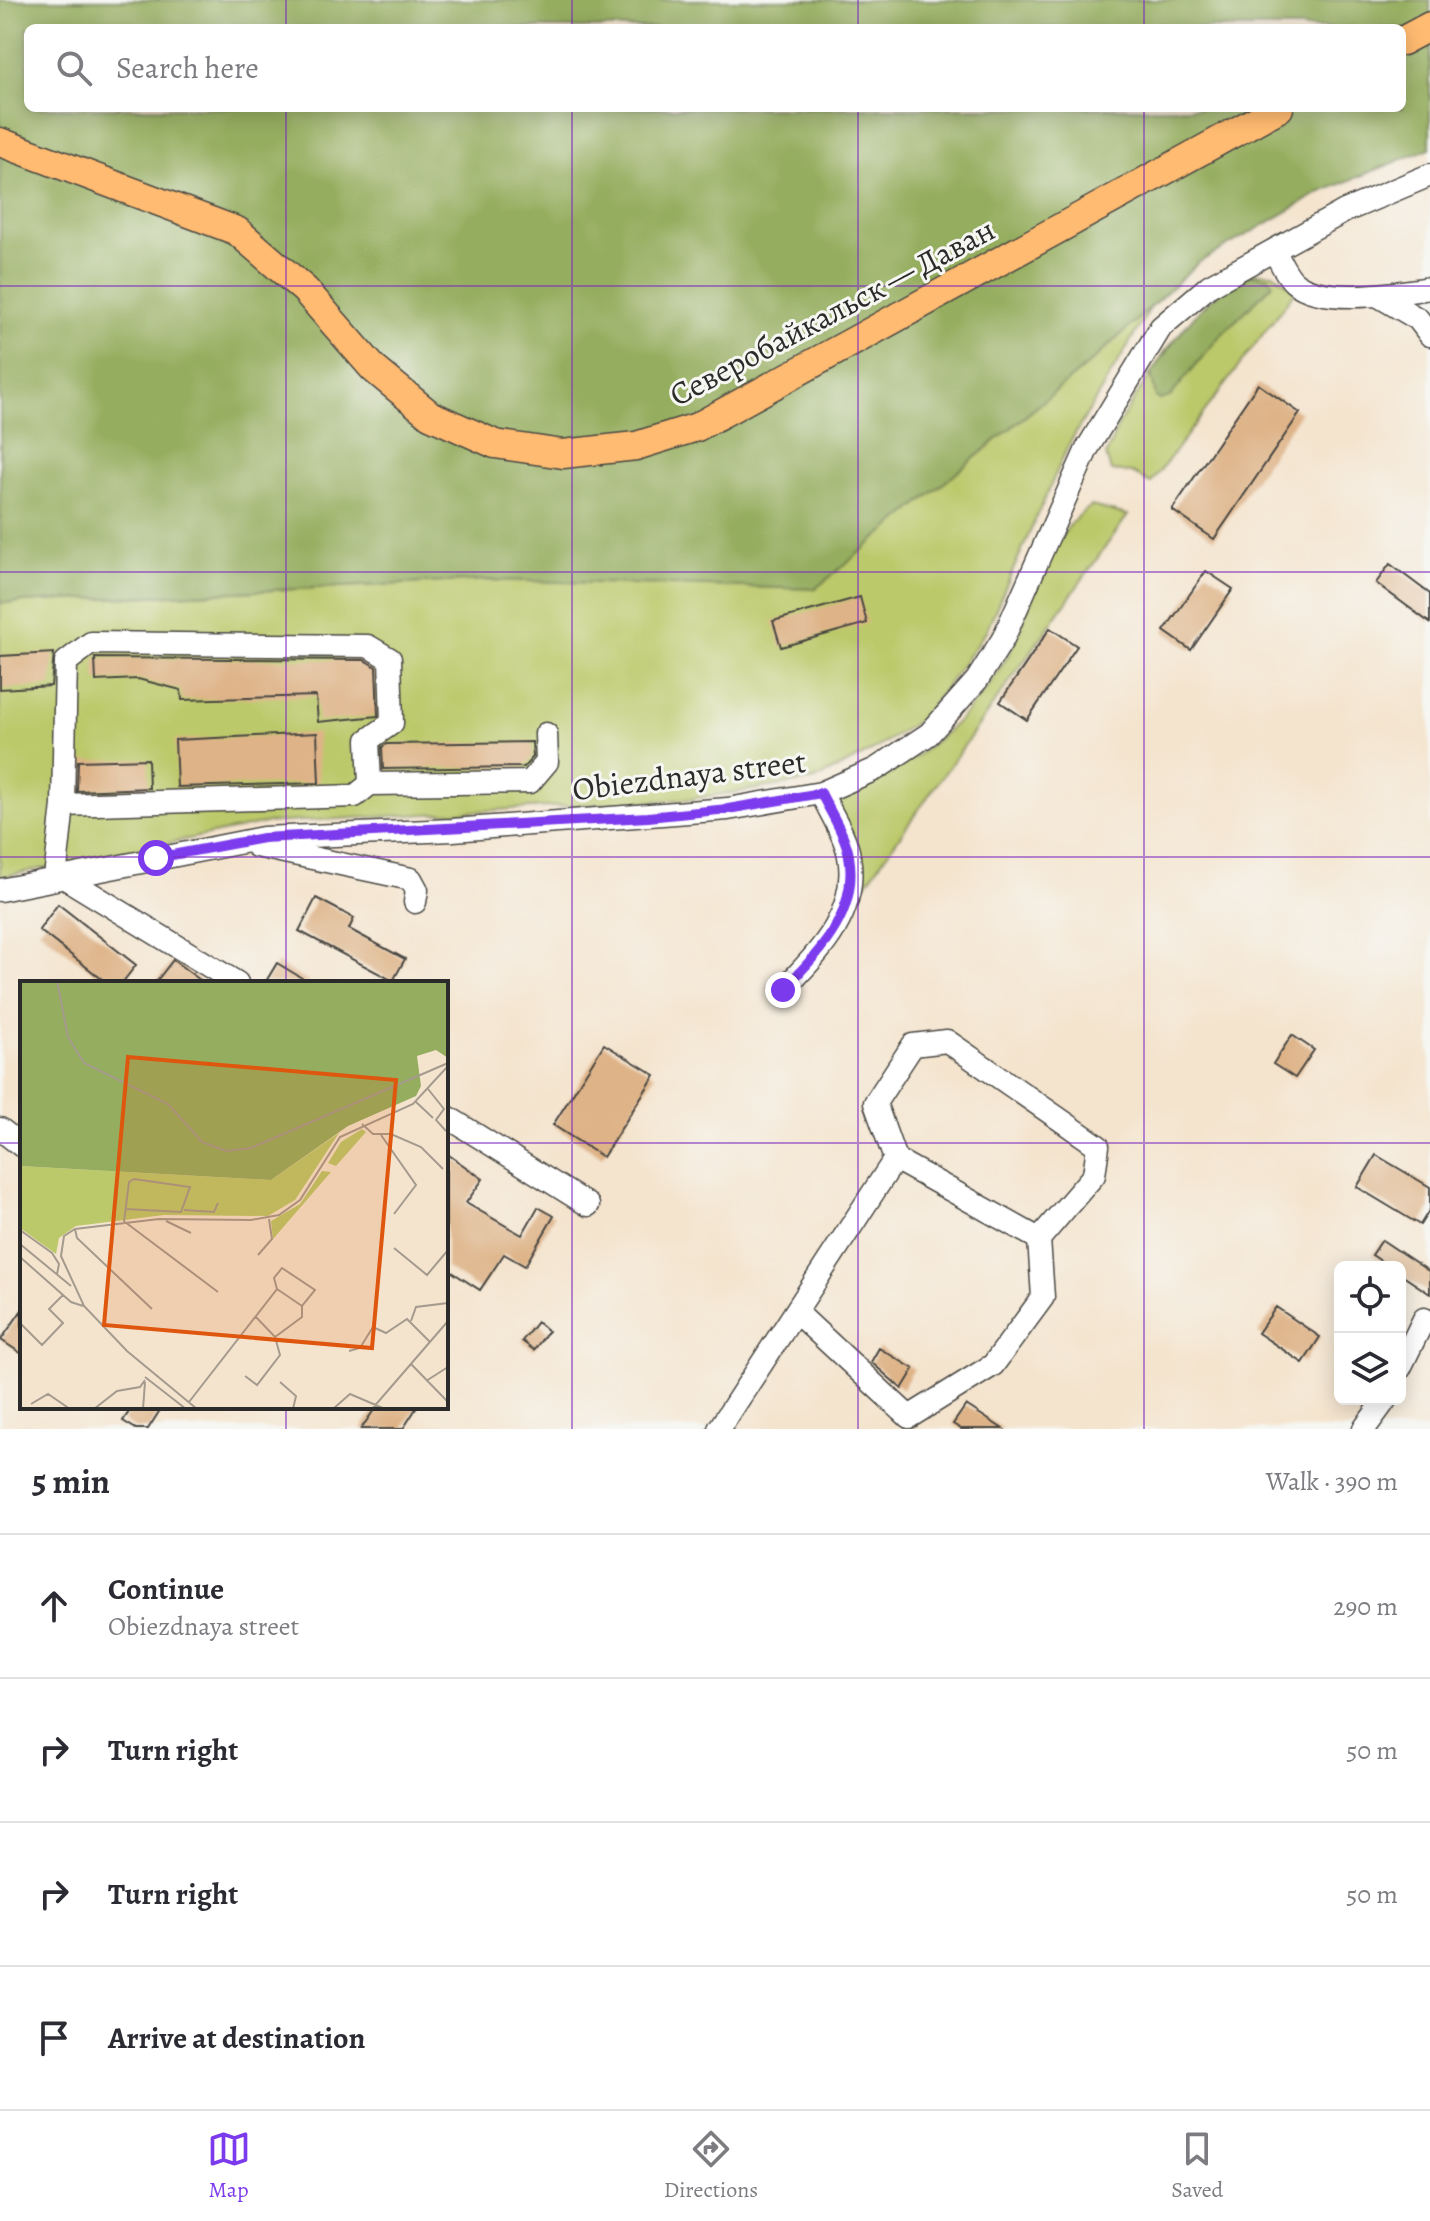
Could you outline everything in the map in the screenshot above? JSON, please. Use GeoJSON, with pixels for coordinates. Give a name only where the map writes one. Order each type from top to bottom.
{"type":"FeatureCollection","features":[{"type":"Feature","properties":{"kind":"main road"},"geometry":{"type":"LineString","coordinates":[[1406,39],[1430,26]]}},
{"type":"Feature","properties":{"kind":"main road","name":"Северобайкальск — Даван"},"geometry":{"type":"LineString","coordinates":[[0,142],[237,231],[305,290],[374,369],[430,415],[495,444],[563,454],[636,446],[697,427],[1272,112]]}},
{"type":"Feature","properties":{"kind":"street","name":"Obiezdnaya street"},"geometry":{"type":"LineString","coordinates":[[0,890],[239,842],[648,817],[728,809],[821,793],[876,769],[929,734],[977,680],[1003,639],[1087,449],[1161,327],[1209,286],[1345,211],[1430,175]]}},
{"type":"Feature","properties":{"kind":"street"},"geometry":{"type":"LineString","coordinates":[[1274,250],[1294,282],[1332,296],[1377,295],[1430,288]]}},
{"type":"Feature","properties":{"kind":"street"},"geometry":{"type":"LineString","coordinates":[[1377,295],[1418,319],[1430,335]]}},
{"type":"Feature","properties":{"kind":"street"},"geometry":{"type":"LineString","coordinates":[[234,981],[59,877],[66,662],[91,643],[368,646],[390,659],[392,723],[368,740],[370,784]]}},
{"type":"Feature","properties":{"kind":"street"},"geometry":{"type":"LineString","coordinates":[[63,805],[355,796],[370,784],[530,782],[547,762],[546,734]]}},
{"type":"Feature","properties":{"kind":"street"},"geometry":{"type":"LineString","coordinates":[[783,990],[832,937],[848,898],[849,855],[821,793]]}},
{"type":"Feature","properties":{"kind":"street"},"geometry":{"type":"LineString","coordinates":[[239,842],[411,879],[417,890],[415,902]]}},
{"type":"Feature","properties":{"kind":"street"},"geometry":{"type":"LineString","coordinates":[[796,1312],[912,1423],[993,1365],[1043,1297],[1039,1239],[1094,1175],[1098,1146],[947,1041],[913,1045],[875,1103],[895,1159],[1039,1239]]}},
{"type":"Feature","properties":{"kind":"street"},"geometry":{"type":"LineString","coordinates":[[448,1117],[588,1205]]}},
{"type":"Feature","properties":{"kind":"street"},"geometry":{"type":"LineString","coordinates":[[0,1129],[20,1144]]}},
{"type":"Feature","properties":{"kind":"street"},"geometry":{"type":"LineString","coordinates":[[719,1429],[895,1159]]}},
{"type":"Feature","properties":{"kind":"street"},"geometry":{"type":"LineString","coordinates":[[1406,1356],[1424,1319],[1430,1322]]}},
{"type":"Feature","properties":{"kind":"street"},"geometry":{"type":"LineString","coordinates":[[1364,1429],[1382,1405]]}},
{"type":"Feature","properties":{"kind":"green space"},"geometry":{"type":"Polygon","coordinates":[[[0,0],[1430,0],[1430,148],[1321,192],[1198,263],[1090,363],[815,589],[489,580],[0,603],[0,0]]]}},
{"type":"Feature","properties":{"kind":"green space"},"geometry":{"type":"Polygon","coordinates":[[[1247,273],[1273,273],[1296,290],[1151,483],[1132,473],[1111,471],[1106,455],[1119,423],[1166,350],[1203,308],[1247,273]]]}},
{"type":"Feature","properties":{"kind":"green space"},"geometry":{"type":"Polygon","coordinates":[[[1250,275],[1269,277],[1273,284],[1217,339],[1170,397],[1160,400],[1156,397],[1151,374],[1171,345],[1206,304],[1234,282],[1250,275]]]}},
{"type":"Feature","properties":{"kind":"green space"},"geometry":{"type":"Polygon","coordinates":[[[1151,307],[1069,444],[986,631],[919,720],[872,751],[815,780],[691,799],[267,823],[0,877],[0,603],[489,580],[815,588],[1090,363],[1151,307]]]}},
{"type":"Feature","properties":{"kind":"green space"},"geometry":{"type":"Polygon","coordinates":[[[1091,506],[1128,515],[855,899],[836,804],[910,761],[972,706],[1006,659],[1061,537],[1074,520],[1091,506]]]}},
{"type":"Feature","properties":{"kind":"building"},"geometry":{"type":"Polygon","coordinates":[[[1258,384],[1300,413],[1214,539],[1172,510],[1258,384]]]}},
{"type":"Feature","properties":{"kind":"building"},"geometry":{"type":"Polygon","coordinates":[[[1390,564],[1430,594],[1430,623],[1376,583],[1390,564]]]}},
{"type":"Feature","properties":{"kind":"building"},"geometry":{"type":"Polygon","coordinates":[[[1206,571],[1233,589],[1191,650],[1164,631],[1206,571]]]}},
{"type":"Feature","properties":{"kind":"building"},"geometry":{"type":"Polygon","coordinates":[[[860,597],[867,623],[781,647],[773,621],[860,597]]]}},
{"type":"Feature","properties":{"kind":"building"},"geometry":{"type":"Polygon","coordinates":[[[1050,628],[1077,646],[1027,720],[1000,702],[1050,628]]]}},
{"type":"Feature","properties":{"kind":"building"},"geometry":{"type":"Polygon","coordinates":[[[54,653],[51,686],[0,689],[0,656],[54,653]]]}},
{"type":"Feature","properties":{"kind":"building"},"geometry":{"type":"Polygon","coordinates":[[[95,658],[364,660],[376,667],[378,716],[318,722],[316,696],[182,700],[181,690],[138,679],[96,681],[95,658]]]}},
{"type":"Feature","properties":{"kind":"building"},"geometry":{"type":"Polygon","coordinates":[[[317,733],[319,783],[177,787],[175,740],[317,733]]]}},
{"type":"Feature","properties":{"kind":"building"},"geometry":{"type":"Polygon","coordinates":[[[532,742],[533,757],[524,767],[383,769],[382,747],[387,744],[532,742]]]}},
{"type":"Feature","properties":{"kind":"building"},"geometry":{"type":"Polygon","coordinates":[[[148,759],[149,788],[77,791],[78,761],[148,759]]]}},
{"type":"Feature","properties":{"kind":"building"},"geometry":{"type":"Polygon","coordinates":[[[316,898],[354,918],[349,929],[405,959],[393,981],[299,931],[316,898]]]}},
{"type":"Feature","properties":{"kind":"building"},"geometry":{"type":"Polygon","coordinates":[[[58,904],[136,965],[124,981],[104,981],[39,930],[58,904]]]}},
{"type":"Feature","properties":{"kind":"building"},"geometry":{"type":"Polygon","coordinates":[[[173,960],[201,981],[157,981],[173,960]]]}},
{"type":"Feature","properties":{"kind":"building"},"geometry":{"type":"Polygon","coordinates":[[[277,963],[307,981],[266,981],[277,963]]]}},
{"type":"Feature","properties":{"kind":"building"},"geometry":{"type":"Polygon","coordinates":[[[1292,1035],[1314,1050],[1295,1078],[1273,1064],[1292,1035]]]}},
{"type":"Feature","properties":{"kind":"building"},"geometry":{"type":"Polygon","coordinates":[[[604,1044],[655,1075],[603,1157],[553,1125],[604,1044]]]}},
{"type":"Feature","properties":{"kind":"building"},"geometry":{"type":"Polygon","coordinates":[[[448,1154],[483,1179],[466,1203],[522,1235],[538,1207],[554,1216],[525,1266],[504,1254],[480,1290],[448,1269],[448,1154]]]}},
{"type":"Feature","properties":{"kind":"building"},"geometry":{"type":"Polygon","coordinates":[[[1376,1155],[1430,1187],[1430,1209],[1420,1225],[1357,1187],[1376,1155]]]}},
{"type":"Feature","properties":{"kind":"building"},"geometry":{"type":"Polygon","coordinates":[[[1382,1240],[1430,1272],[1430,1294],[1406,1278],[1406,1261],[1381,1261],[1372,1255],[1382,1240]]]}},
{"type":"Feature","properties":{"kind":"building"},"geometry":{"type":"Polygon","coordinates":[[[1276,1307],[1320,1337],[1303,1363],[1258,1333],[1276,1307]]]}},
{"type":"Feature","properties":{"kind":"building"},"geometry":{"type":"Polygon","coordinates":[[[20,1313],[20,1353],[1,1340],[20,1313]]]}},
{"type":"Feature","properties":{"kind":"building"},"geometry":{"type":"Polygon","coordinates":[[[537,1322],[548,1331],[534,1350],[522,1341],[537,1322]]]}},
{"type":"Feature","properties":{"kind":"building"},"geometry":{"type":"Polygon","coordinates":[[[879,1348],[914,1369],[902,1389],[871,1362],[879,1348]]]}},
{"type":"Feature","properties":{"kind":"building"},"geometry":{"type":"Polygon","coordinates":[[[966,1405],[1003,1429],[961,1429],[953,1424],[966,1405]]]}},
{"type":"Feature","properties":{"kind":"building"},"geometry":{"type":"Polygon","coordinates":[[[131,1409],[161,1409],[148,1429],[136,1429],[123,1421],[131,1409]]]}},
{"type":"Feature","properties":{"kind":"building"},"geometry":{"type":"Polygon","coordinates":[[[375,1409],[416,1409],[403,1429],[361,1429],[375,1409]]]}},
{"type":"Feature","properties":{"kind":"route"},"geometry":{"type":"LineString","coordinates":[[156,858],[263,838],[648,817],[728,809],[821,793],[849,855],[848,898],[832,937],[783,990]]}}]}
